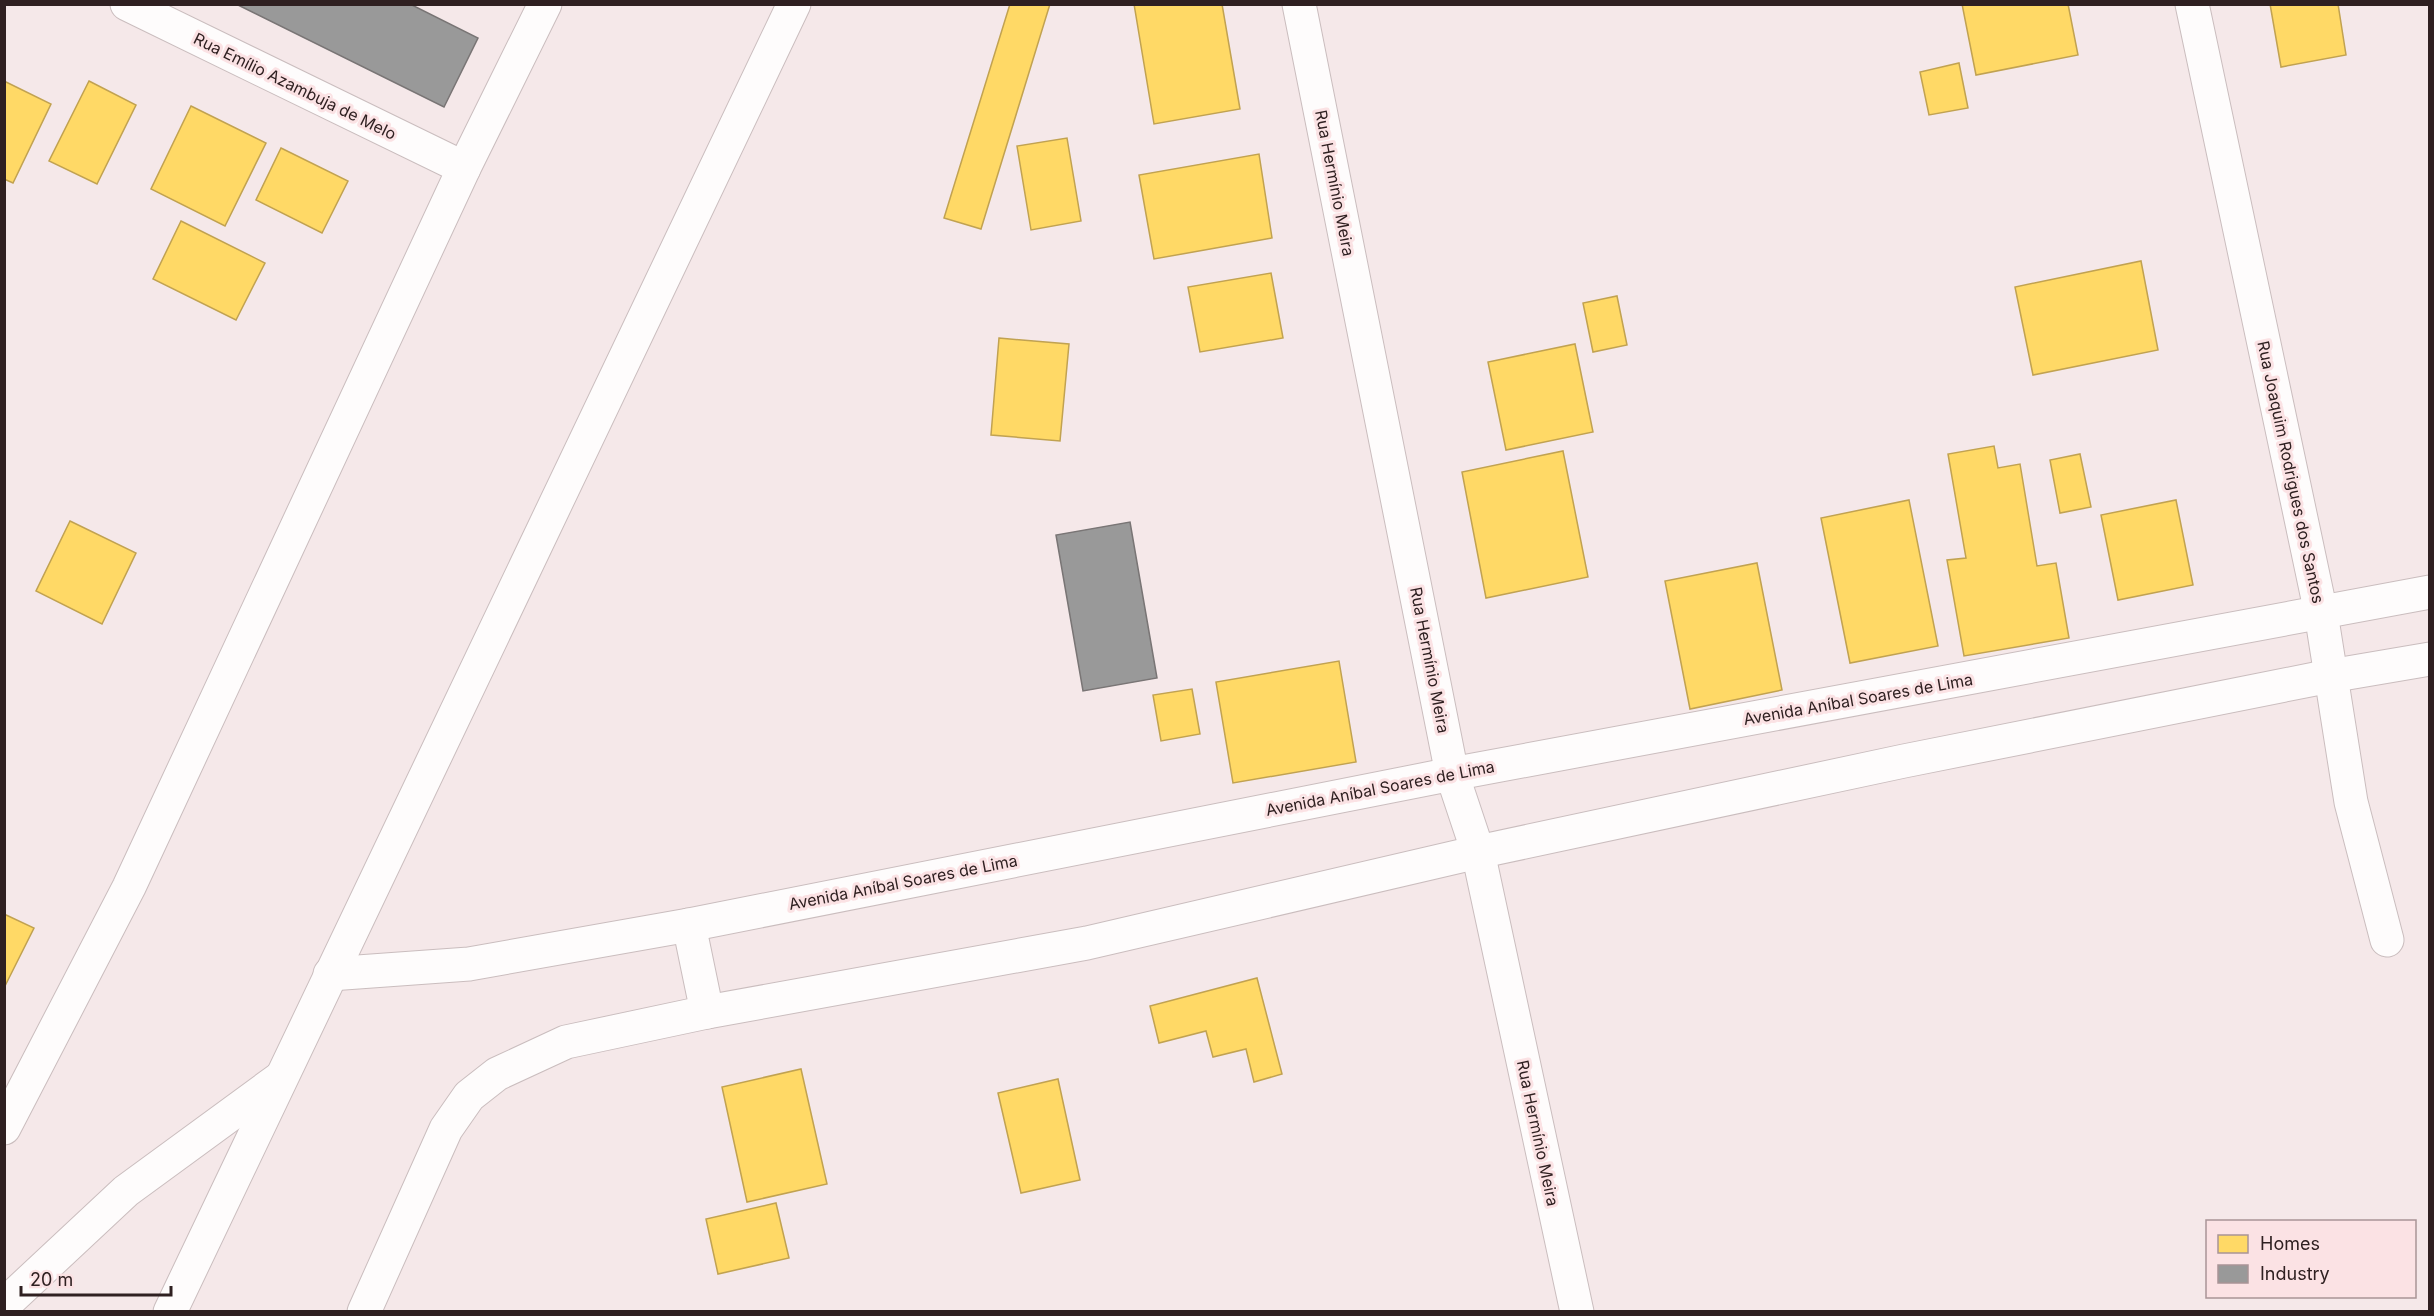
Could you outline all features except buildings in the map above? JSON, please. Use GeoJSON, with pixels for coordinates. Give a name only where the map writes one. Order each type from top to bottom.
{"type":"FeatureCollection","features":[{"type":"Feature","properties":{"kind":"street","name":"Rua Emílio Azambuja de Melo"},"geometry":{"type":"LineString","coordinates":[[127,4],[464,168]]}},
{"type":"Feature","properties":{"kind":"street"},"geometry":{"type":"LineString","coordinates":[[4,1128],[129,887],[464,168],[545,4]]}},
{"type":"Feature","properties":{"kind":"street"},"geometry":{"type":"LineString","coordinates":[[170,1311],[794,4]]}},
{"type":"Feature","properties":{"kind":"street","name":"Rua Hermínio Meira"},"geometry":{"type":"LineString","coordinates":[[1299,4],[1452,774],[1478,852],[1577,1311]]}},
{"type":"Feature","properties":{"kind":"street","name":"Rua Joaquim Rodrigues dos Santos"},"geometry":{"type":"LineString","coordinates":[[2193,4],[2321,613],[2351,802],[2387,940]]}},
{"type":"Feature","properties":{"kind":"street","name":"Avenida Aníbal Soares de Lima"},"geometry":{"type":"LineString","coordinates":[[330,974],[469,964],[688,925],[1452,774],[2430,592]]}},
{"type":"Feature","properties":{"kind":"street"},"geometry":{"type":"LineString","coordinates":[[364,1311],[446,1129],[469,1096],[497,1074],[566,1042],[707,1012],[1087,943],[1478,852],[1915,758],[2330,676],[2430,659]]}},
{"type":"Feature","properties":{"kind":"street"},"geometry":{"type":"LineString","coordinates":[[688,925],[707,1012]]}},
{"type":"Feature","properties":{"kind":"street"},"geometry":{"type":"LineString","coordinates":[[4,1305],[126,1191],[279,1079]]}}]}
